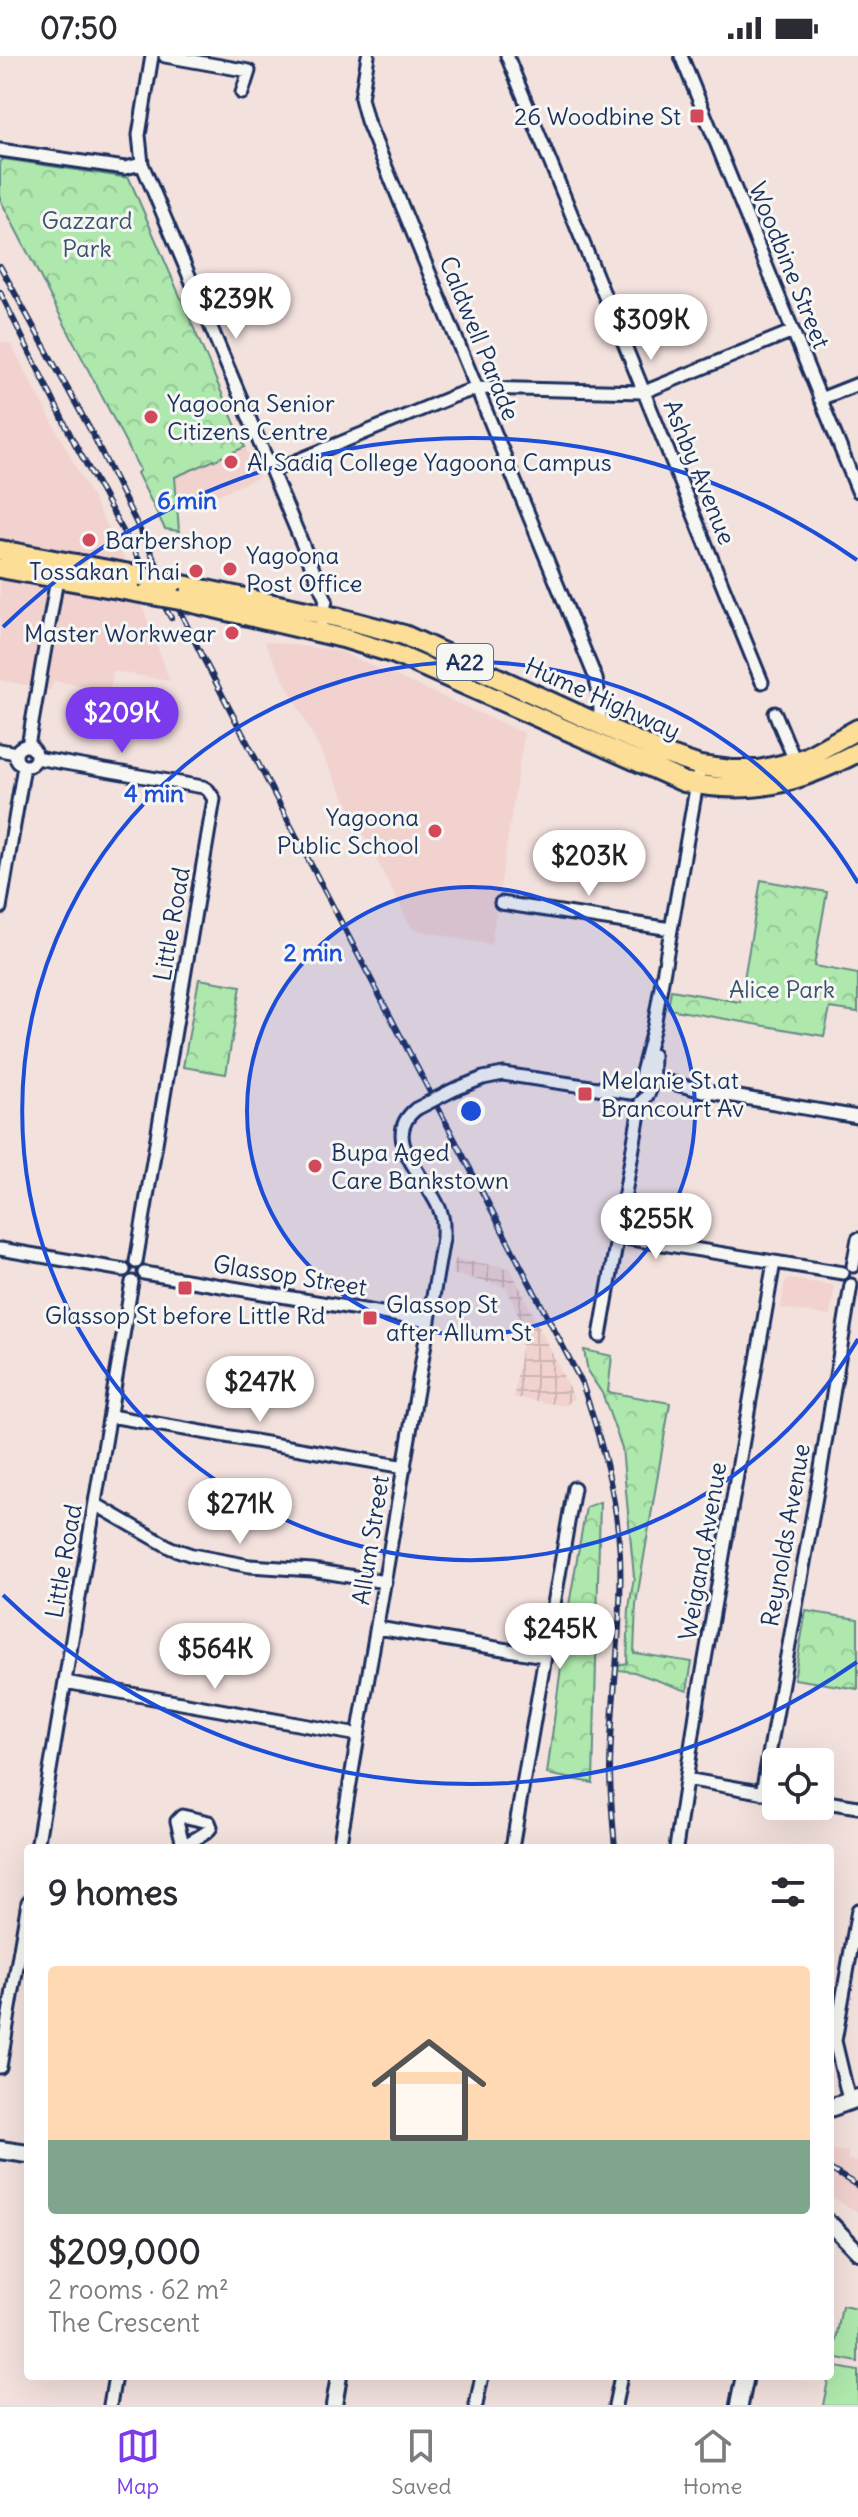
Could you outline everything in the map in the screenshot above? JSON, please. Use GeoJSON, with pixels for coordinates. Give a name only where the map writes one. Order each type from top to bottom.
{"type":"FeatureCollection","features":[{"type":"Feature","properties":{"kind":"highway","name":"Hume Highway"},"geometry":{"type":"LineString","coordinates":[[0,550],[59,570]]}},
{"type":"Feature","properties":{"kind":"highway","name":"Hume Highway"},"geometry":{"type":"LineString","coordinates":[[0,568],[59,570],[176,591],[321,624],[383,629],[421,641],[601,725],[698,775],[759,770],[795,761],[858,729]]}},
{"type":"Feature","properties":{"kind":"highway","name":"Hume Highway"},"geometry":{"type":"LineString","coordinates":[[321,624],[419,663],[646,767],[698,775],[749,789],[783,784],[858,752]]}},
{"type":"Feature","properties":{"kind":"main road"},"geometry":{"type":"LineString","coordinates":[[834,2106],[854,2099]]}},
{"type":"Feature","properties":{"kind":"main road"},"geometry":{"type":"LineString","coordinates":[[0,2150],[24,2153]]}},
{"type":"Feature","properties":{"kind":"main road"},"geometry":{"type":"LineString","coordinates":[[739,2405],[744,2380]]}},
{"type":"Feature","properties":{"kind":"street"},"geometry":{"type":"LineString","coordinates":[[152,56],[139,135],[142,164],[326,600],[321,624]]}},
{"type":"Feature","properties":{"kind":"street"},"geometry":{"type":"LineString","coordinates":[[165,56],[249,71],[242,93]]}},
{"type":"Feature","properties":{"kind":"street","name":"Caldwell Parade"},"geometry":{"type":"LineString","coordinates":[[368,56],[361,98],[367,121],[596,679],[601,725]]}},
{"type":"Feature","properties":{"kind":"street","name":"Ashby Avenue"},"geometry":{"type":"LineString","coordinates":[[507,56],[762,682]]}},
{"type":"Feature","properties":{"kind":"street","name":"Woodbine Street"},"geometry":{"type":"LineString","coordinates":[[681,56],[858,491]]}},
{"type":"Feature","properties":{"kind":"street"},"geometry":{"type":"LineString","coordinates":[[0,150],[115,167],[142,164]]}},
{"type":"Feature","properties":{"kind":"street"},"geometry":{"type":"LineString","coordinates":[[272,471],[477,388],[644,392],[793,331]]}},
{"type":"Feature","properties":{"kind":"street"},"geometry":{"type":"LineString","coordinates":[[820,399],[858,384]]}},
{"type":"Feature","properties":{"kind":"street"},"geometry":{"type":"LineString","coordinates":[[28,746],[59,570]]}},
{"type":"Feature","properties":{"kind":"street"},"geometry":{"type":"LineString","coordinates":[[775,713],[795,761]]}},
{"type":"Feature","properties":{"kind":"street"},"geometry":{"type":"LineString","coordinates":[[28,746],[35,751],[36,758],[33,763],[24,766],[16,760],[16,753],[19,748],[28,746]]}},
{"type":"Feature","properties":{"kind":"street"},"geometry":{"type":"LineString","coordinates":[[0,750],[16,753]]}},
{"type":"Feature","properties":{"kind":"street","name":"Little Road"},"geometry":{"type":"LineString","coordinates":[[36,758],[203,787],[211,794],[214,804],[136,1262]]}},
{"type":"Feature","properties":{"kind":"street"},"geometry":{"type":"LineString","coordinates":[[0,908],[24,766]]}},
{"type":"Feature","properties":{"kind":"street"},"geometry":{"type":"LineString","coordinates":[[645,1097],[634,1100],[654,1026],[698,775]]}},
{"type":"Feature","properties":{"kind":"street"},"geometry":{"type":"LineString","coordinates":[[501,903],[671,929]]}},
{"type":"Feature","properties":{"kind":"street"},"geometry":{"type":"LineString","coordinates":[[600,1336],[645,1097],[653,1078],[654,1026]]}},
{"type":"Feature","properties":{"kind":"street","name":"Allum Street"},"geometry":{"type":"LineString","coordinates":[[340,1844],[443,1238],[441,1213],[401,1141],[402,1126],[416,1109],[453,1090],[503,1074],[635,1088]]}},
{"type":"Feature","properties":{"kind":"street"},"geometry":{"type":"LineString","coordinates":[[653,1078],[858,1117]]}},
{"type":"Feature","properties":{"kind":"street"},"geometry":{"type":"LineString","coordinates":[[619,1237],[774,1262],[851,1269]]}},
{"type":"Feature","properties":{"kind":"street"},"geometry":{"type":"LineString","coordinates":[[854,1283],[844,1281],[851,1269],[858,1239]]}},
{"type":"Feature","properties":{"kind":"street"},"geometry":{"type":"LineString","coordinates":[[0,1249],[124,1270]]}},
{"type":"Feature","properties":{"kind":"street"},"geometry":{"type":"LineString","coordinates":[[136,1262],[141,1264],[144,1273],[141,1279],[132,1282],[127,1279],[124,1270],[127,1264],[136,1262]]}},
{"type":"Feature","properties":{"kind":"street","name":"Weigand Avenue"},"geometry":{"type":"LineString","coordinates":[[677,1844],[774,1262]]}},
{"type":"Feature","properties":{"kind":"street","name":"Glassop Street"},"geometry":{"type":"LineString","coordinates":[[144,1273],[429,1321]]}},
{"type":"Feature","properties":{"kind":"street","name":"Little Road"},"geometry":{"type":"LineString","coordinates":[[38,1844],[132,1282]]}},
{"type":"Feature","properties":{"kind":"street","name":"Reynolds Avenue"},"geometry":{"type":"LineString","coordinates":[[770,1748],[854,1283]]}},
{"type":"Feature","properties":{"kind":"street"},"geometry":{"type":"LineString","coordinates":[[110,1416],[405,1467]]}},
{"type":"Feature","properties":{"kind":"street"},"geometry":{"type":"LineString","coordinates":[[513,1844],[574,1488]]}},
{"type":"Feature","properties":{"kind":"street"},"geometry":{"type":"LineString","coordinates":[[95,1504],[171,1548],[192,1555],[250,1566],[312,1570],[385,1582]]}},
{"type":"Feature","properties":{"kind":"street"},"geometry":{"type":"LineString","coordinates":[[378,1628],[544,1656]]}},
{"type":"Feature","properties":{"kind":"street"},"geometry":{"type":"LineString","coordinates":[[65,1682],[358,1735]]}},
{"type":"Feature","properties":{"kind":"street"},"geometry":{"type":"LineString","coordinates":[[686,1779],[762,1793]]}},
{"type":"Feature","properties":{"kind":"street"},"geometry":{"type":"LineString","coordinates":[[834,1803],[858,1807]]}},
{"type":"Feature","properties":{"kind":"street"},"geometry":{"type":"LineString","coordinates":[[854,2099],[835,2041],[858,1910]]}},
{"type":"Feature","properties":{"kind":"street"},"geometry":{"type":"LineString","coordinates":[[0,2067],[24,1935]]}},
{"type":"Feature","properties":{"kind":"street"},"geometry":{"type":"LineString","coordinates":[[834,2227],[858,2252]]}},
{"type":"Feature","properties":{"kind":"street"},"geometry":{"type":"LineString","coordinates":[[110,2405],[114,2380]]}},
{"type":"Feature","properties":{"kind":"street"},"geometry":{"type":"LineString","coordinates":[[334,2405],[338,2380]]}},
{"type":"Feature","properties":{"kind":"street"},"geometry":{"type":"LineString","coordinates":[[476,2405],[481,2380]]}},
{"type":"Feature","properties":{"kind":"street"},"geometry":{"type":"LineString","coordinates":[[615,2405],[620,2380]]}},
{"type":"Feature","properties":{"kind":"shaded area"},"geometry":{"type":"Polygon","coordinates":[[[0,342],[11,344],[126,562],[170,681],[113,671],[110,689],[53,681],[51,690],[0,680],[0,342]]]}},
{"type":"Feature","properties":{"kind":"shaded area","name":"Al Sadiq College Yagoona Campus"},"geometry":{"type":"Polygon","coordinates":[[[245,447],[259,477],[192,506],[176,494],[175,477],[245,447]]]}},
{"type":"Feature","properties":{"kind":"shaded area","name":"Yagoona Public School"},"geometry":{"type":"Polygon","coordinates":[[[264,641],[339,651],[524,733],[491,945],[412,929],[264,641]]]}},
{"type":"Feature","properties":{"kind":"shaded area"},"geometry":{"type":"Polygon","coordinates":[[[455,1259],[510,1268],[574,1398],[565,1406],[514,1397],[524,1328],[506,1287],[452,1274],[455,1259]]]}},
{"type":"Feature","properties":{"kind":"shaded area"},"geometry":{"type":"Polygon","coordinates":[[[785,1281],[832,1285],[830,1316],[781,1308],[785,1281]]]}},
{"type":"Feature","properties":{"kind":"shaded area"},"geometry":{"type":"Polygon","coordinates":[[[834,2150],[848,2152],[847,2160],[858,2162],[858,2212],[834,2198],[834,2150]]]}},
{"type":"Feature","properties":{"kind":"green space","name":"Gazzard Park"},"geometry":{"type":"Polygon","coordinates":[[[4,159],[129,178],[245,447],[175,477],[179,531],[165,529],[137,473],[140,470],[0,199],[0,162],[4,159]]]}},
{"type":"Feature","properties":{"kind":"green space","name":"Alice Park"},"geometry":{"type":"Polygon","coordinates":[[[761,880],[827,892],[814,966],[858,974],[858,1012],[830,1008],[824,1036],[668,1009],[671,990],[740,1002],[761,880]]]}},
{"type":"Feature","properties":{"kind":"green space"},"geometry":{"type":"Polygon","coordinates":[[[199,979],[241,986],[226,1074],[183,1067],[199,979]]]}},
{"type":"Feature","properties":{"kind":"green space"},"geometry":{"type":"Polygon","coordinates":[[[584,1350],[612,1356],[608,1392],[670,1403],[636,1604],[634,1653],[692,1662],[687,1691],[634,1672],[618,1670],[619,1665],[627,1663],[629,1608],[634,1577],[622,1448],[602,1393],[588,1372],[584,1350]]]}},
{"type":"Feature","properties":{"kind":"green space"},"geometry":{"type":"Polygon","coordinates":[[[600,1502],[593,1783],[547,1774],[569,1605],[586,1507],[600,1502]]]}},
{"type":"Feature","properties":{"kind":"green space"},"geometry":{"type":"Polygon","coordinates":[[[806,1611],[858,1619],[858,1689],[794,1679],[806,1611]]]}},
{"type":"Feature","properties":{"kind":"green space"},"geometry":{"type":"Polygon","coordinates":[[[842,2306],[858,2309],[858,2362],[834,2357],[842,2306]]]}},
{"type":"Feature","properties":{"kind":"green space"},"geometry":{"type":"Polygon","coordinates":[[[834,2367],[858,2371],[858,2405],[823,2405],[828,2380],[834,2380],[834,2367]]]}},
{"type":"Feature","properties":{"kind":"railway"},"geometry":{"type":"LineString","coordinates":[[0,266],[92,433],[202,656],[582,1383],[607,1468],[620,1555],[620,1608],[610,1769],[615,1844]]}},
{"type":"Feature","properties":{"kind":"railway"},"geometry":{"type":"LineString","coordinates":[[0,292],[74,442],[171,618]]}},
{"type":"Feature","properties":{"kind":"railway"},"geometry":{"type":"LineString","coordinates":[[834,2171],[858,2186]]}},
{"type":"Feature","properties":{"kind":"place","name":"26 Woodbine St"},"geometry":{"type":"Point","coordinates":[697,116]}},
{"type":"Feature","properties":{"kind":"place","name":"Yagoona Senior Citizens Centre"},"geometry":{"type":"Point","coordinates":[151,417]}},
{"type":"Feature","properties":{"kind":"place","name":"Al Sadiq College Yagoona Campus"},"geometry":{"type":"Point","coordinates":[231,462]}},
{"type":"Feature","properties":{"kind":"place","name":"Barbershop"},"geometry":{"type":"Point","coordinates":[89,540]}},
{"type":"Feature","properties":{"kind":"place","name":"Yagoona Post Office"},"geometry":{"type":"Point","coordinates":[230,569]}},
{"type":"Feature","properties":{"kind":"place","name":"Tossakan Thai"},"geometry":{"type":"Point","coordinates":[196,571]}},
{"type":"Feature","properties":{"kind":"place","name":"Master Workwear"},"geometry":{"type":"Point","coordinates":[232,633]}},
{"type":"Feature","properties":{"kind":"place","name":"Yagoona Public School"},"geometry":{"type":"Point","coordinates":[435,831]}},
{"type":"Feature","properties":{"kind":"place","name":"Melanie St at Brancourt Av"},"geometry":{"type":"Point","coordinates":[585,1094]}},
{"type":"Feature","properties":{"kind":"place","name":"Bupa Aged Care Bankstown"},"geometry":{"type":"Point","coordinates":[315,1166]}},
{"type":"Feature","properties":{"kind":"place","name":"Glassop St before Little Rd"},"geometry":{"type":"Point","coordinates":[185,1288]}},
{"type":"Feature","properties":{"kind":"place","name":"Glassop St after Allum St"},"geometry":{"type":"Point","coordinates":[370,1318]}}]}
